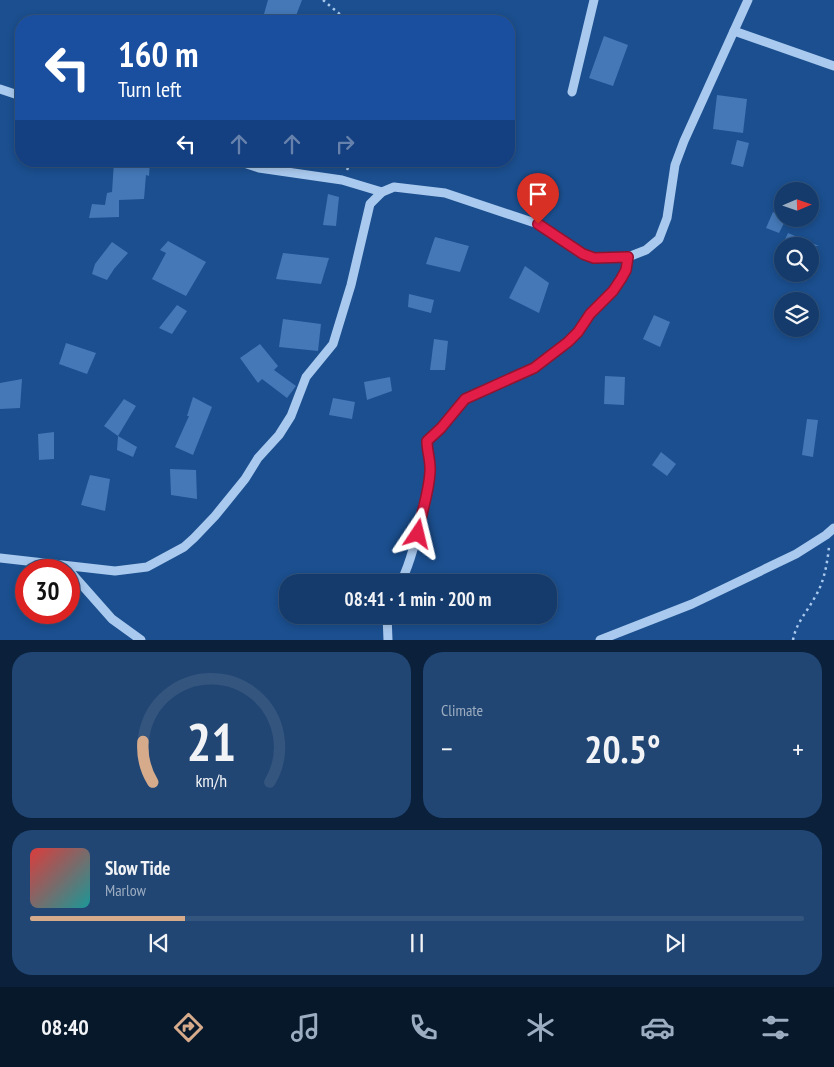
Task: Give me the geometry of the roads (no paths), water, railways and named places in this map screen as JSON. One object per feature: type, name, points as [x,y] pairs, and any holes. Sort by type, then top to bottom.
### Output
[{"type":"street","points":[[572,92],[594,0]]},
{"type":"street","points":[[80,568],[115,571],[147,567],[184,547],[215,516],[245,479],[258,458],[279,435],[291,416],[306,378],[333,344],[351,285],[370,204],[382,192],[394,187],[445,193],[538,224],[583,254],[594,258],[628,257],[646,250],[659,239],[667,218],[675,165],[696,112],[748,0]]},
{"type":"street","points":[[734,31],[834,66]]},
{"type":"street","points":[[0,89],[15,94]]},
{"type":"street","points":[[256,167],[342,180],[382,192]]},
{"type":"street","points":[[404,574],[418,534],[427,495],[430,462],[427,441],[441,428],[465,399],[534,368],[568,342],[578,332],[590,314],[613,291],[626,270],[628,257]]},
{"type":"street","points":[[600,640],[692,604],[796,554],[832,530]]},
{"type":"street","points":[[0,558],[15,559]]},
{"type":"street","points":[[80,583],[112,620],[141,640]]},
{"type":"street","points":[[387,624],[388,640]]}]
